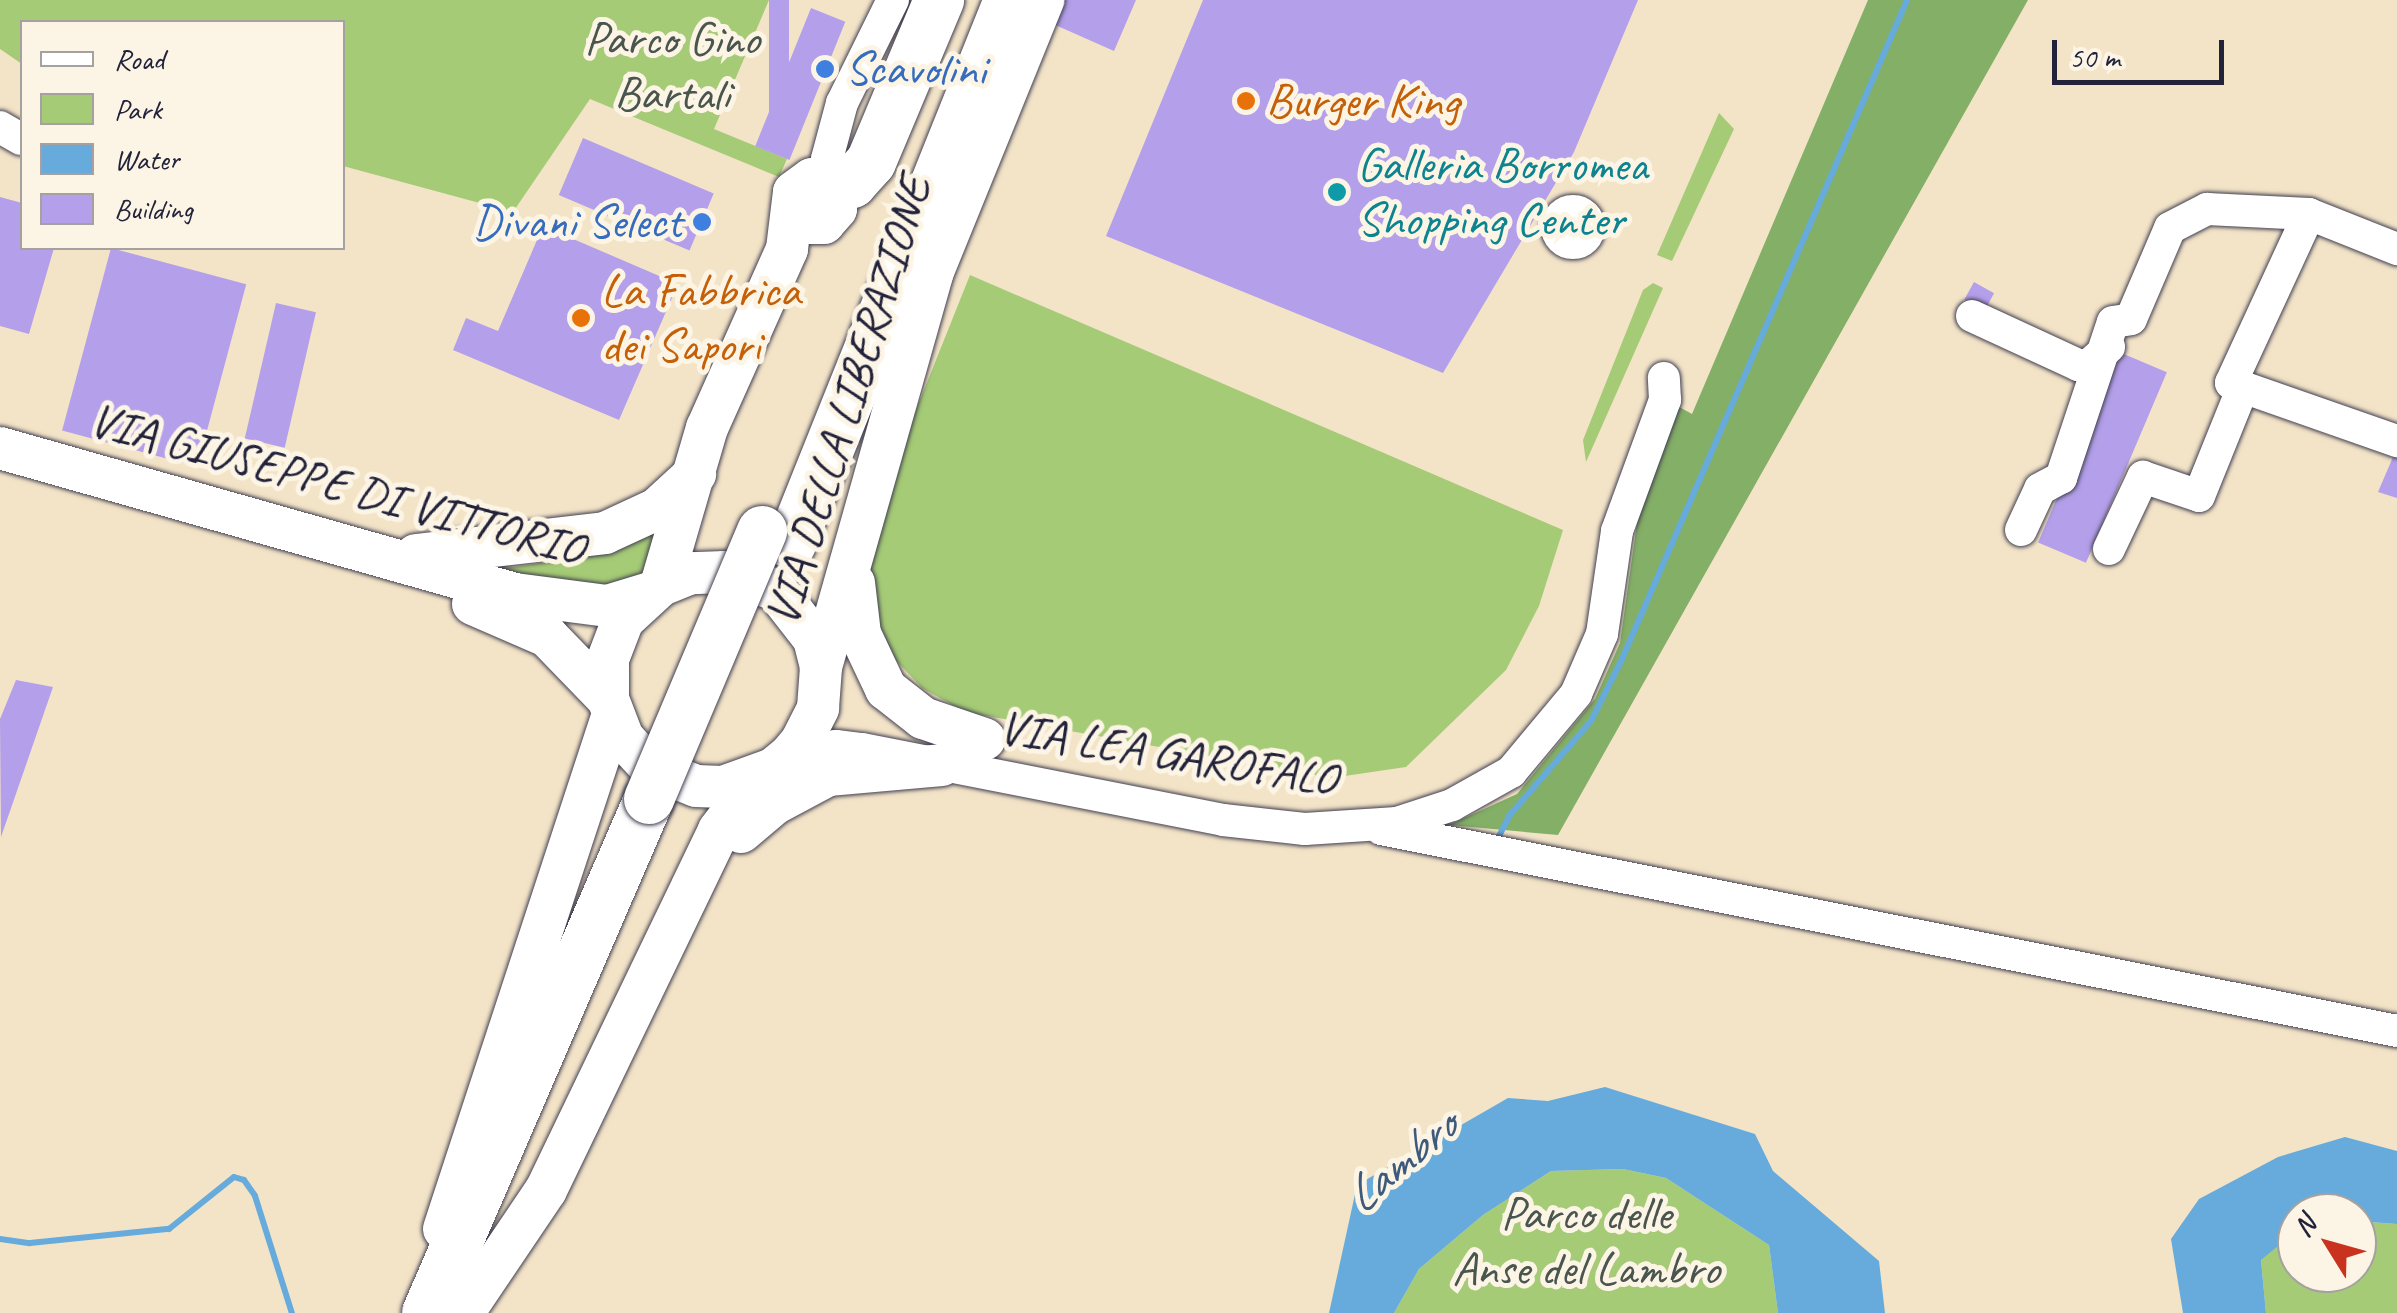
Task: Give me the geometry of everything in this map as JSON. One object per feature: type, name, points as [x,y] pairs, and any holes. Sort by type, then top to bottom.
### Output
[{"type":"highway","points":[[816,198],[852,183],[871,162],[939,0]]},
{"type":"highway","points":[[463,1313],[764,550],[974,0]]},
{"type":"highway","points":[[764,550],[1009,0]]},
{"type":"highway","points":[[423,1313],[661,804]]},
{"type":"main road","name":"VIA DELLA LIBERAZIONE","points":[[644,984],[720,830],[782,762],[818,708],[821,667],[932,274],[1043,0]]},
{"type":"main road","name":"VIA DELLA LIBERAZIONE","points":[[423,1313],[474,1123],[610,708],[614,639],[654,590],[699,459],[773,284],[816,198]]},
{"type":"main road","name":"VIA GIUSEPPE DI VITTORIO","points":[[0,448],[384,556],[573,604],[607,606],[764,550]]},
{"type":"main road","name":"VIA DELLA LIBERAZIONE","points":[[699,459],[713,539],[764,550]]},
{"type":"main road","points":[[384,556],[604,533],[657,509],[699,459]]},
{"type":"main road","name":"VIA GIUSEPPE DI VITTORIO","points":[[0,475],[477,605],[568,650],[610,708],[636,754],[670,778],[723,787],[782,762]]},
{"type":"main road","points":[[764,550],[821,667]]},
{"type":"main road","points":[[851,554],[860,634],[886,688],[922,718],[984,739]]},
{"type":"main road","points":[[463,1313],[546,1190],[644,984],[708,872],[774,804],[859,768],[942,765]]},
{"type":"street","name":"VIA DELLA LIBERAZIONE","points":[[816,198],[842,103],[893,0]]},
{"type":"street","points":[[2020,530],[2040,489],[2061,478],[2114,322],[2131,319],[2170,228],[2207,208],[2309,214],[2397,249]]},
{"type":"street","points":[[2309,214],[2231,383],[2397,440]]},
{"type":"street","points":[[1972,316],[2078,365],[2089,365],[2108,347]]},
{"type":"street","name":"VIA LEA GAROFALO","points":[[782,762],[836,746],[1223,820],[1304,830],[1372,827],[1431,812],[1510,772],[1576,694],[1602,634],[1617,531],[1665,400],[1664,378]]},
{"type":"street","points":[[2109,549],[2143,478],[2199,496],[2243,387]]},
{"type":"street","points":[[1431,812],[1464,847]]},
{"type":"street","points":[[1372,827],[2397,1031]]},
{"type":"green space","name":"Parco Gino Bartali","points":[[0,0],[769,0],[714,129],[787,159],[779,177],[590,99],[513,212],[345,167],[345,20],[20,20],[20,63],[0,49]]},
{"type":"green space","points":[[1868,0],[2028,0],[1558,835],[1449,825],[1517,794],[1595,699],[1620,643],[1638,516],[1674,404],[1692,414]]},
{"type":"green space","points":[[1719,113],[1734,129],[1672,261],[1657,255]]},
{"type":"green space","points":[[970,275],[1563,530],[1539,606],[1506,670],[1406,767],[1331,778],[965,712],[922,688],[888,652],[865,592],[864,540]]},
{"type":"green space","points":[[1653,283],[1663,288],[1586,462],[1583,440],[1643,290]]},
{"type":"green space","points":[[671,525],[657,564],[620,588],[492,570],[613,553]]},
{"type":"green space","name":"Parco delle Anse del Lambro","points":[[1623,1169],[1666,1178],[1769,1245],[1778,1313],[1394,1313],[1419,1269],[1483,1215],[1551,1171]]},
{"type":"green space","points":[[2377,1222],[2397,1224],[2397,1313],[2266,1313],[2261,1260],[2277,1243],[2277,1293],[2377,1293]]},
{"type":"water","name":"Lambro","points":[[1605,1087],[1755,1134],[1773,1171],[1879,1261],[1885,1313],[1778,1313],[1769,1245],[1666,1178],[1623,1169],[1551,1171],[1483,1215],[1419,1269],[1394,1313],[1329,1313],[1357,1185],[1508,1098],[1548,1101]]},
{"type":"water","points":[[2345,1137],[2397,1151],[2397,1224],[2377,1222],[2377,1193],[2277,1193],[2277,1247],[2261,1260],[2266,1313],[2183,1313],[2171,1239],[2199,1199],[2278,1157]]},
{"type":"building","points":[[769,0],[789,0],[789,140],[769,140]]},
{"type":"building","points":[[1054,0],[1136,0],[1114,51],[1044,20]]},
{"type":"building","name":"Galleria Borromea Shopping Center","points":[[1203,0],[1638,0],[1574,152],[1443,373],[1106,236]]},
{"type":"building","points":[[811,8],[845,22],[789,160],[755,146]]},
{"type":"building","points":[[583,138],[714,193],[689,251],[559,195]]},
{"type":"building","points":[[0,197],[20,202],[20,250],[53,250],[29,334],[0,326]]},
{"type":"building","points":[[543,226],[678,284],[619,420],[453,350],[466,318],[498,331]]},
{"type":"building","points":[[110,250],[246,284],[197,467],[62,431]]},
{"type":"building","points":[[1974,282],[1994,293],[1984,311],[1964,299]]},
{"type":"building","points":[[276,303],[316,312],[285,448],[245,438]]},
{"type":"building","points":[[2119,352],[2167,372],[2086,563],[2038,543]]},
{"type":"building","points":[[2393,457],[2397,458],[2397,498],[2378,492]]},
{"type":"building","points":[[16,680],[53,687],[1,837],[0,719]]},
{"type":"waterway","points":[[1496,842],[1509,816],[1591,721],[1622,659],[1907,0]]},
{"type":"waterway","points":[[0,1239],[30,1243],[169,1229],[234,1177],[244,1180],[255,1196],[292,1313]]},
{"type":"place","name":"Scavolini","points":[[825,69]]},
{"type":"place","name":"Burger King","points":[[1246,101]]},
{"type":"place","name":"Galleria Borromea Shopping Center","points":[[1337,192]]},
{"type":"place","name":"Divani Select","points":[[702,222]]},
{"type":"place","name":"La Fabbrica dei Sapori","points":[[581,318]]}]
